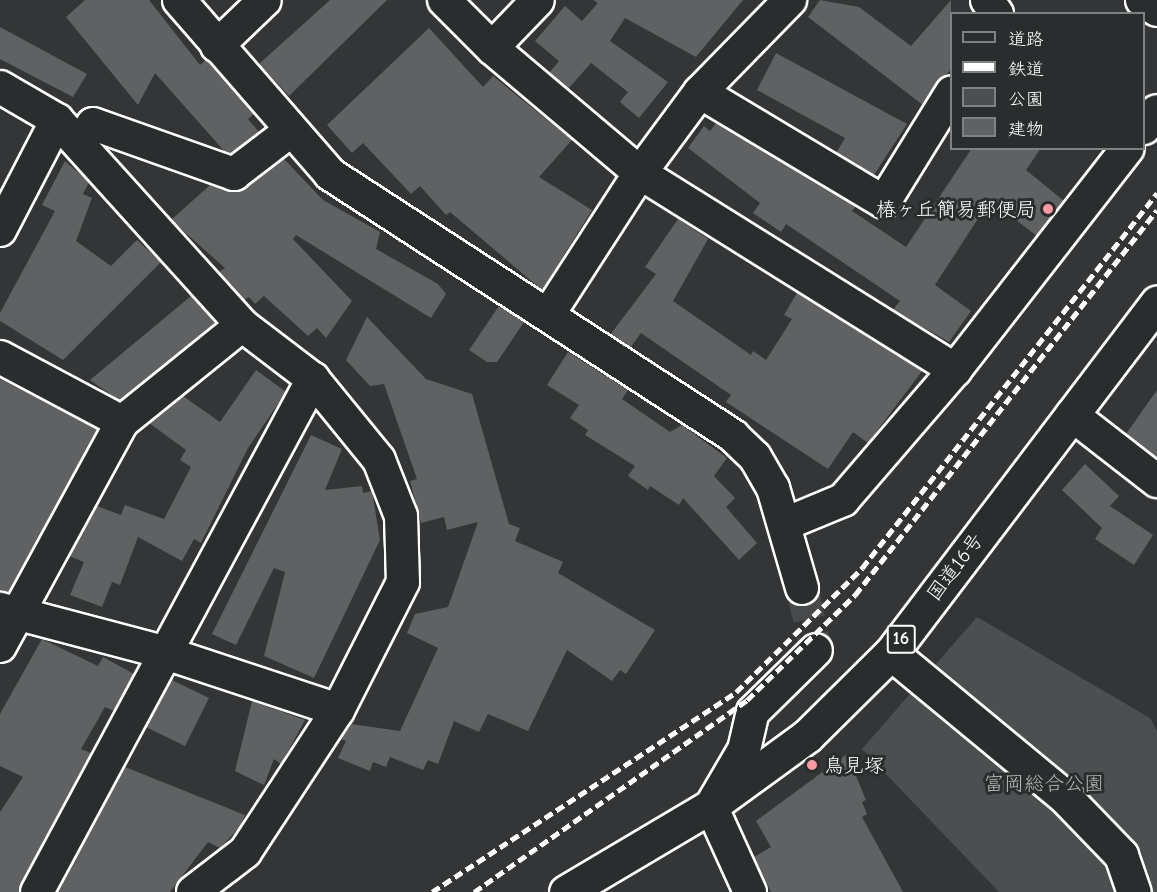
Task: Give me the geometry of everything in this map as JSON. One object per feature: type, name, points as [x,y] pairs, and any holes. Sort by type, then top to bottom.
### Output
[{"type":"main road","name":"国道16号","points":[[566,892],[711,806],[807,736],[891,653],[1157,303]]},
{"type":"main road","points":[[891,653],[1065,797],[1121,855],[1134,892]]},
{"type":"street","points":[[179,0],[289,132],[330,174],[733,436],[755,457],[785,524],[802,588]]},
{"type":"street","points":[[217,46],[265,0]]},
{"type":"street","points":[[444,0],[492,48],[640,173],[956,370]]},
{"type":"street","points":[[492,48],[538,0]]},
{"type":"street","points":[[548,315],[640,173],[700,92],[790,0]]},
{"type":"street","points":[[1142,0],[1157,10]]},
{"type":"street","points":[[0,87],[57,120],[80,142],[242,325],[313,379],[379,460],[401,516],[403,582],[338,710],[245,852],[193,892]]},
{"type":"street","points":[[700,92],[884,202],[950,94]]},
{"type":"street","points":[[1145,126],[1157,111]]},
{"type":"street","points":[[0,230],[57,120]]},
{"type":"street","points":[[80,142],[93,124],[234,174],[289,132]]},
{"type":"street","points":[[785,524],[843,500],[956,370],[1126,150]]},
{"type":"street","points":[[0,646],[10,610],[122,422],[242,325]]},
{"type":"street","points":[[0,357],[122,422]]},
{"type":"street","points":[[37,892],[163,652],[313,379]]},
{"type":"street","points":[[1072,415],[1157,481]]},
{"type":"street","points":[[10,610],[163,652],[338,710]]},
{"type":"street","points":[[750,892],[711,806],[744,750],[753,712],[816,650]]},
{"type":"green space","name":"富岡総合公園","points":[[977,617],[1150,718],[1157,731],[1157,892],[999,892],[862,749]]},
{"type":"building","points":[[85,0],[149,0],[200,65],[206,60],[254,114],[248,119],[259,132],[231,154],[225,152],[155,73],[138,105],[66,17]]},
{"type":"building","points":[[330,0],[387,0],[289,96],[259,64]]},
{"type":"building","points":[[593,0],[743,0],[696,57],[625,18],[610,41],[668,82],[639,118],[620,102],[628,92],[591,63],[568,89],[549,73],[559,61],[535,41],[565,6],[582,21],[598,3]]},
{"type":"building","points":[[820,0],[859,7],[911,46],[951,0],[950,70],[923,105],[808,17]]},
{"type":"building","points":[[0,27],[87,74],[73,97],[0,59]]},
{"type":"building","points":[[429,28],[483,87],[493,76],[572,140],[539,177],[592,210],[542,290],[450,212],[446,215],[420,186],[411,194],[363,143],[352,153],[327,125]]},
{"type":"building","points":[[776,53],[907,124],[874,175],[836,153],[845,138],[757,90]]},
{"type":"building","points":[[716,123],[856,206],[852,211],[906,247],[971,150],[1040,150],[1026,170],[1064,201],[1037,236],[990,200],[935,285],[971,311],[949,342],[893,310],[900,301],[786,224],[781,232],[753,213],[760,203],[688,148],[704,126],[710,131]]},
{"type":"building","points":[[284,159],[323,200],[380,232],[376,249],[438,284],[446,294],[431,318],[296,235],[293,239],[352,301],[326,338],[317,328],[308,336],[264,296],[255,304],[249,297],[244,300],[219,272],[225,268],[171,220],[210,185],[237,192]]},
{"type":"building","points":[[65,161],[89,182],[83,194],[92,198],[76,241],[111,266],[137,240],[161,262],[63,360],[0,321],[0,313],[55,211],[42,205]]},
{"type":"building","points":[[678,219],[708,239],[673,301],[751,355],[753,351],[766,360],[792,319],[784,315],[797,293],[922,371],[868,443],[853,432],[828,469],[726,402],[731,395],[641,333],[630,348],[610,335],[656,274],[645,267]]},
{"type":"building","points":[[191,296],[216,323],[120,401],[90,380]]},
{"type":"building","points":[[499,306],[524,322],[497,362],[487,362],[469,350]]},
{"type":"building","points":[[367,317],[426,379],[472,394],[509,524],[520,528],[515,541],[563,562],[558,573],[655,630],[626,674],[620,670],[612,681],[567,650],[528,731],[488,714],[479,732],[454,721],[438,764],[428,760],[423,770],[390,757],[386,767],[373,762],[370,771],[338,758],[346,741],[341,739],[351,724],[400,731],[438,648],[407,633],[415,614],[448,607],[478,522],[447,530],[444,517],[421,523],[410,481],[417,479],[384,384],[370,386],[346,360]]},
{"type":"building","points":[[568,352],[628,390],[622,399],[670,432],[682,425],[727,458],[714,476],[735,498],[726,507],[757,543],[739,560],[683,498],[679,505],[650,486],[648,490],[628,476],[635,466],[585,435],[588,430],[570,418],[579,405],[547,385]]},
{"type":"building","points":[[256,370],[286,392],[248,448],[201,543],[194,539],[182,561],[138,537],[120,585],[112,582],[102,607],[70,595],[84,562],[69,556],[97,506],[121,515],[125,505],[164,519],[191,467],[180,460],[186,450],[149,423],[183,396],[220,422]]},
{"type":"building","points":[[0,379],[98,429],[9,593],[0,592]]},
{"type":"building","points":[[1157,390],[1157,458],[1126,434]]},
{"type":"building","points":[[311,435],[342,449],[325,490],[362,486],[363,493],[372,491],[380,540],[314,678],[264,656],[285,572],[274,568],[236,645],[212,634]]},
{"type":"building","points":[[1085,464],[1119,496],[1110,506],[1153,535],[1134,565],[1095,539],[1102,528],[1062,490]]},
{"type":"building","points":[[42,639],[98,666],[103,657],[134,674],[114,711],[105,707],[81,749],[91,753],[19,892],[0,892],[0,812],[23,777],[0,766],[0,714]]},
{"type":"building","points":[[172,680],[209,698],[185,746],[146,727]]},
{"type":"building","points":[[252,701],[305,720],[281,764],[274,759],[264,785],[235,771]]},
{"type":"building","points":[[847,754],[866,800],[862,802],[867,814],[862,817],[903,892],[771,892],[754,857],[771,847],[756,821]]},
{"type":"building","points":[[125,767],[245,815],[240,827],[220,848],[208,842],[170,892],[57,892]]},
{"type":"tunnel","points":[[802,588],[816,650]]},
{"type":"railway","points":[[432,892],[736,692],[862,568],[1157,193]]},
{"type":"railway","points":[[474,892],[747,700],[855,595],[1157,210]]},
{"type":"place","name":"椿ヶ丘簡易郵便局","points":[[1048,209]]},
{"type":"place","name":"鳥見塚","points":[[812,765]]}]
